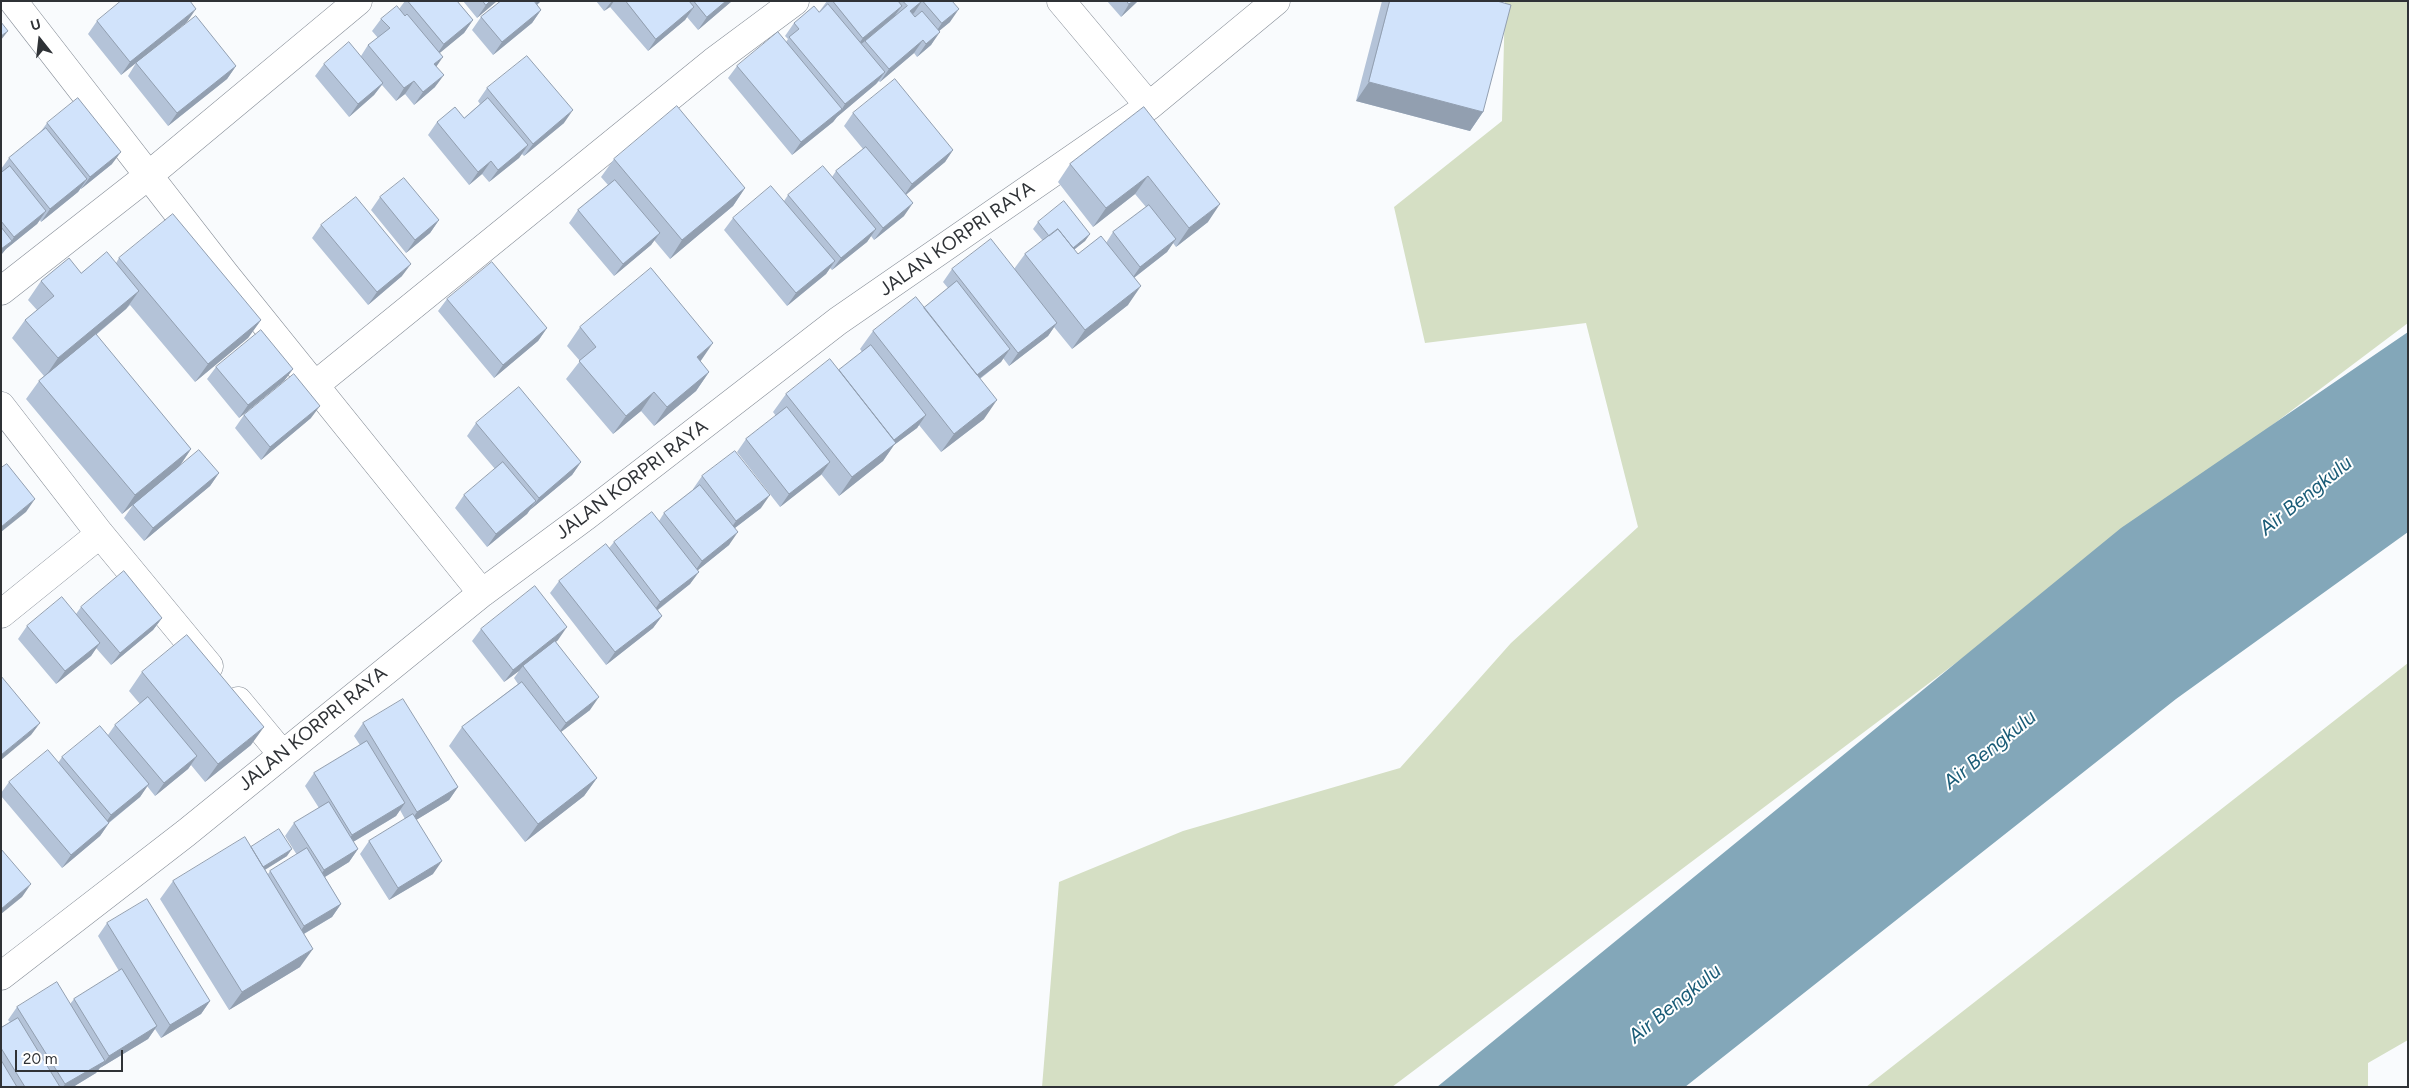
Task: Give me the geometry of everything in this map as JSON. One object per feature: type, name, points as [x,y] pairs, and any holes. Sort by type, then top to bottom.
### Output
[{"type":"street","points":[[13,1],[314,386],[482,593]]},
{"type":"street","points":[[1,291],[149,175],[358,1]]},
{"type":"street","points":[[314,386],[712,62],[795,1]]},
{"type":"street","points":[[1061,1],[1149,106]]},
{"type":"street","name":"JALAN KORPRI RAYA","points":[[1,976],[186,833],[482,593],[586,516],[838,321],[1149,106],[1276,1]]},
{"type":"street","points":[[1,406],[100,534],[282,754]]},
{"type":"street","points":[[1,614],[100,534]]},
{"type":"green space","points":[[1505,1],[2408,1],[2408,323],[1392,1087],[1042,1087],[1059,882],[1183,831],[1400,768],[1511,643],[1638,527],[1586,323],[1425,343],[1394,207],[1502,121]]},
{"type":"green space","points":[[2408,663],[2408,1040],[2368,1063],[2368,1087],[1866,1087]]},
{"type":"water","name":"Air Bengkulu","points":[[2408,332],[2408,532],[2176,699],[1685,1087],[1437,1087],[2121,528]]},
{"type":"building","points":[[121,1],[190,1],[196,9],[130,62],[97,21]]},
{"type":"building","points":[[408,1],[457,1],[473,20],[444,44]]},
{"type":"building","points":[[501,1],[534,1],[541,10],[502,42],[481,17]]},
{"type":"building","points":[[626,1],[689,1],[694,7],[656,39]]},
{"type":"building","points":[[694,1],[726,1],[707,17]]},
{"type":"building","points":[[833,1],[898,1],[902,6],[863,38]]},
{"type":"building","points":[[903,1],[922,1],[910,11],[915,17],[922,11],[940,32],[926,44],[923,40],[889,69],[865,41],[907,6]]},
{"type":"building","points":[[923,1],[952,1],[959,9],[942,23]]},
{"type":"building","points":[[1390,1],[1497,1],[1511,5],[1483,112],[1369,82]]},
{"type":"building","points":[[828,4],[885,72],[845,104],[789,37],[799,29],[794,23],[814,6],[819,12]]},
{"type":"building","points":[[397,6],[405,16],[407,14],[443,57],[434,64],[444,75],[423,92],[414,81],[404,88],[368,45],[390,28],[381,19]]},
{"type":"building","points":[[196,16],[236,66],[177,113],[136,63]]},
{"type":"building","points":[[1,22],[8,31],[1,36]]},
{"type":"building","points":[[778,32],[842,109],[801,142],[737,66]]},
{"type":"building","points":[[349,42],[383,83],[358,104],[324,64]]},
{"type":"building","points":[[527,56],[573,110],[533,144],[487,88]]},
{"type":"building","points":[[895,79],[953,150],[912,184],[853,113]]},
{"type":"building","points":[[78,98],[121,152],[90,177],[47,123]]},
{"type":"building","points":[[488,98],[528,145],[498,170],[491,161],[478,172],[437,122],[455,107],[464,118]]},
{"type":"building","points":[[677,106],[745,188],[682,240],[614,159]]},
{"type":"building","points":[[1144,107],[1220,204],[1189,228],[1148,176],[1106,208],[1070,164]]},
{"type":"building","points":[[46,128],[87,179],[50,209],[9,158]]},
{"type":"building","points":[[866,147],[913,203],[883,228],[836,171]]},
{"type":"building","points":[[10,166],[46,211],[14,237],[1,221],[1,173]]},
{"type":"building","points":[[823,166],[876,229],[841,258],[788,195]]},
{"type":"building","points":[[404,178],[439,220],[415,240],[380,197]]},
{"type":"building","points":[[615,180],[660,233],[623,264],[578,210]]},
{"type":"building","points":[[771,186],[835,261],[796,293],[733,218]]},
{"type":"building","points":[[356,197],[411,264],[377,292],[321,225]]},
{"type":"building","points":[[1064,201],[1090,234],[1073,248],[1058,229],[1049,236],[1038,222]]},
{"type":"building","points":[[1149,205],[1176,239],[1140,267],[1113,232]]},
{"type":"building","points":[[173,214],[261,320],[208,364],[119,258]]},
{"type":"building","points":[[1,227],[12,241],[1,249]]},
{"type":"building","points":[[1058,229],[1078,254],[1101,236],[1141,286],[1085,330],[1025,254]]},
{"type":"building","points":[[991,239],[1057,323],[1018,353],[952,269]]},
{"type":"building","points":[[107,252],[139,291],[58,358],[25,320],[54,296],[41,281],[69,258],[81,273]]},
{"type":"building","points":[[492,262],[547,328],[503,365],[447,299]]},
{"type":"building","points":[[651,268],[713,343],[697,357],[709,372],[667,407],[654,392],[626,416],[579,361],[596,347],[580,327]]},
{"type":"building","points":[[957,281],[1010,349],[977,375],[924,308]]},
{"type":"building","points":[[916,297],[997,400],[954,434],[873,331]]},
{"type":"building","points":[[261,330],[293,369],[248,405],[216,367]]},
{"type":"building","points":[[96,334],[191,449],[135,495],[39,381]]},
{"type":"building","points":[[871,345],[926,415],[894,440],[839,370]]},
{"type":"building","points":[[830,359],[896,443],[852,477],[786,394]]},
{"type":"building","points":[[294,374],[320,406],[270,447],[244,415]]},
{"type":"building","points":[[519,387],[581,462],[539,498],[476,423]]},
{"type":"building","points":[[787,407],[830,462],[789,494],[746,439]]},
{"type":"building","points":[[199,450],[219,473],[153,528],[133,505]]},
{"type":"building","points":[[735,451],[770,495],[736,521],[702,476]]},
{"type":"building","points":[[503,462],[536,501],[496,534],[464,495]]},
{"type":"building","points":[[7,464],[35,499],[1,527],[1,468]]},
{"type":"building","points":[[700,485],[738,532],[702,561],[664,513]]},
{"type":"building","points":[[652,512],[699,572],[660,602],[614,542]]},
{"type":"building","points":[[606,544],[662,616],[615,652],[559,581]]},
{"type":"building","points":[[124,571],[162,618],[120,653],[81,607]]},
{"type":"building","points":[[535,586],[567,627],[513,670],[481,629]]},
{"type":"building","points":[[62,597],[100,643],[65,671],[27,626]]},
{"type":"building","points":[[187,635],[264,727],[218,764],[142,672]]},
{"type":"building","points":[[555,641],[599,697],[566,723],[523,666]]},
{"type":"building","points":[[1,676],[40,723],[1,755]]},
{"type":"building","points":[[522,682],[597,778],[538,824],[462,727]]},
{"type":"building","points":[[148,697],[197,756],[164,783],[115,725]]},
{"type":"building","points":[[403,699],[458,787],[417,812],[363,723]]},
{"type":"building","points":[[100,726],[149,784],[111,815],[62,757]]},
{"type":"building","points":[[367,741],[405,803],[352,835],[314,773]]},
{"type":"building","points":[[48,750],[109,823],[71,855],[9,782]]},
{"type":"building","points":[[329,802],[358,849],[324,870],[294,823]]},
{"type":"building","points":[[413,814],[442,861],[398,888],[369,841]]},
{"type":"building","points":[[279,829],[292,849],[263,867],[251,847]]},
{"type":"building","points":[[245,837],[313,949],[242,992],[173,881]]},
{"type":"building","points":[[307,848],[341,904],[304,926],[270,871]]},
{"type":"building","points":[[1,849],[31,884],[1,909]]},
{"type":"building","points":[[147,899],[210,1001],[170,1025],[107,923]]},
{"type":"building","points":[[122,969],[157,1026],[109,1056],[74,999]]},
{"type":"building","points":[[57,982],[105,1061],[65,1084],[17,1007]]},
{"type":"building","points":[[18,1018],[60,1087],[25,1087],[1,1048],[1,1028]]},
{"type":"building","points":[[1,1060],[17,1087],[1,1087]]}]
